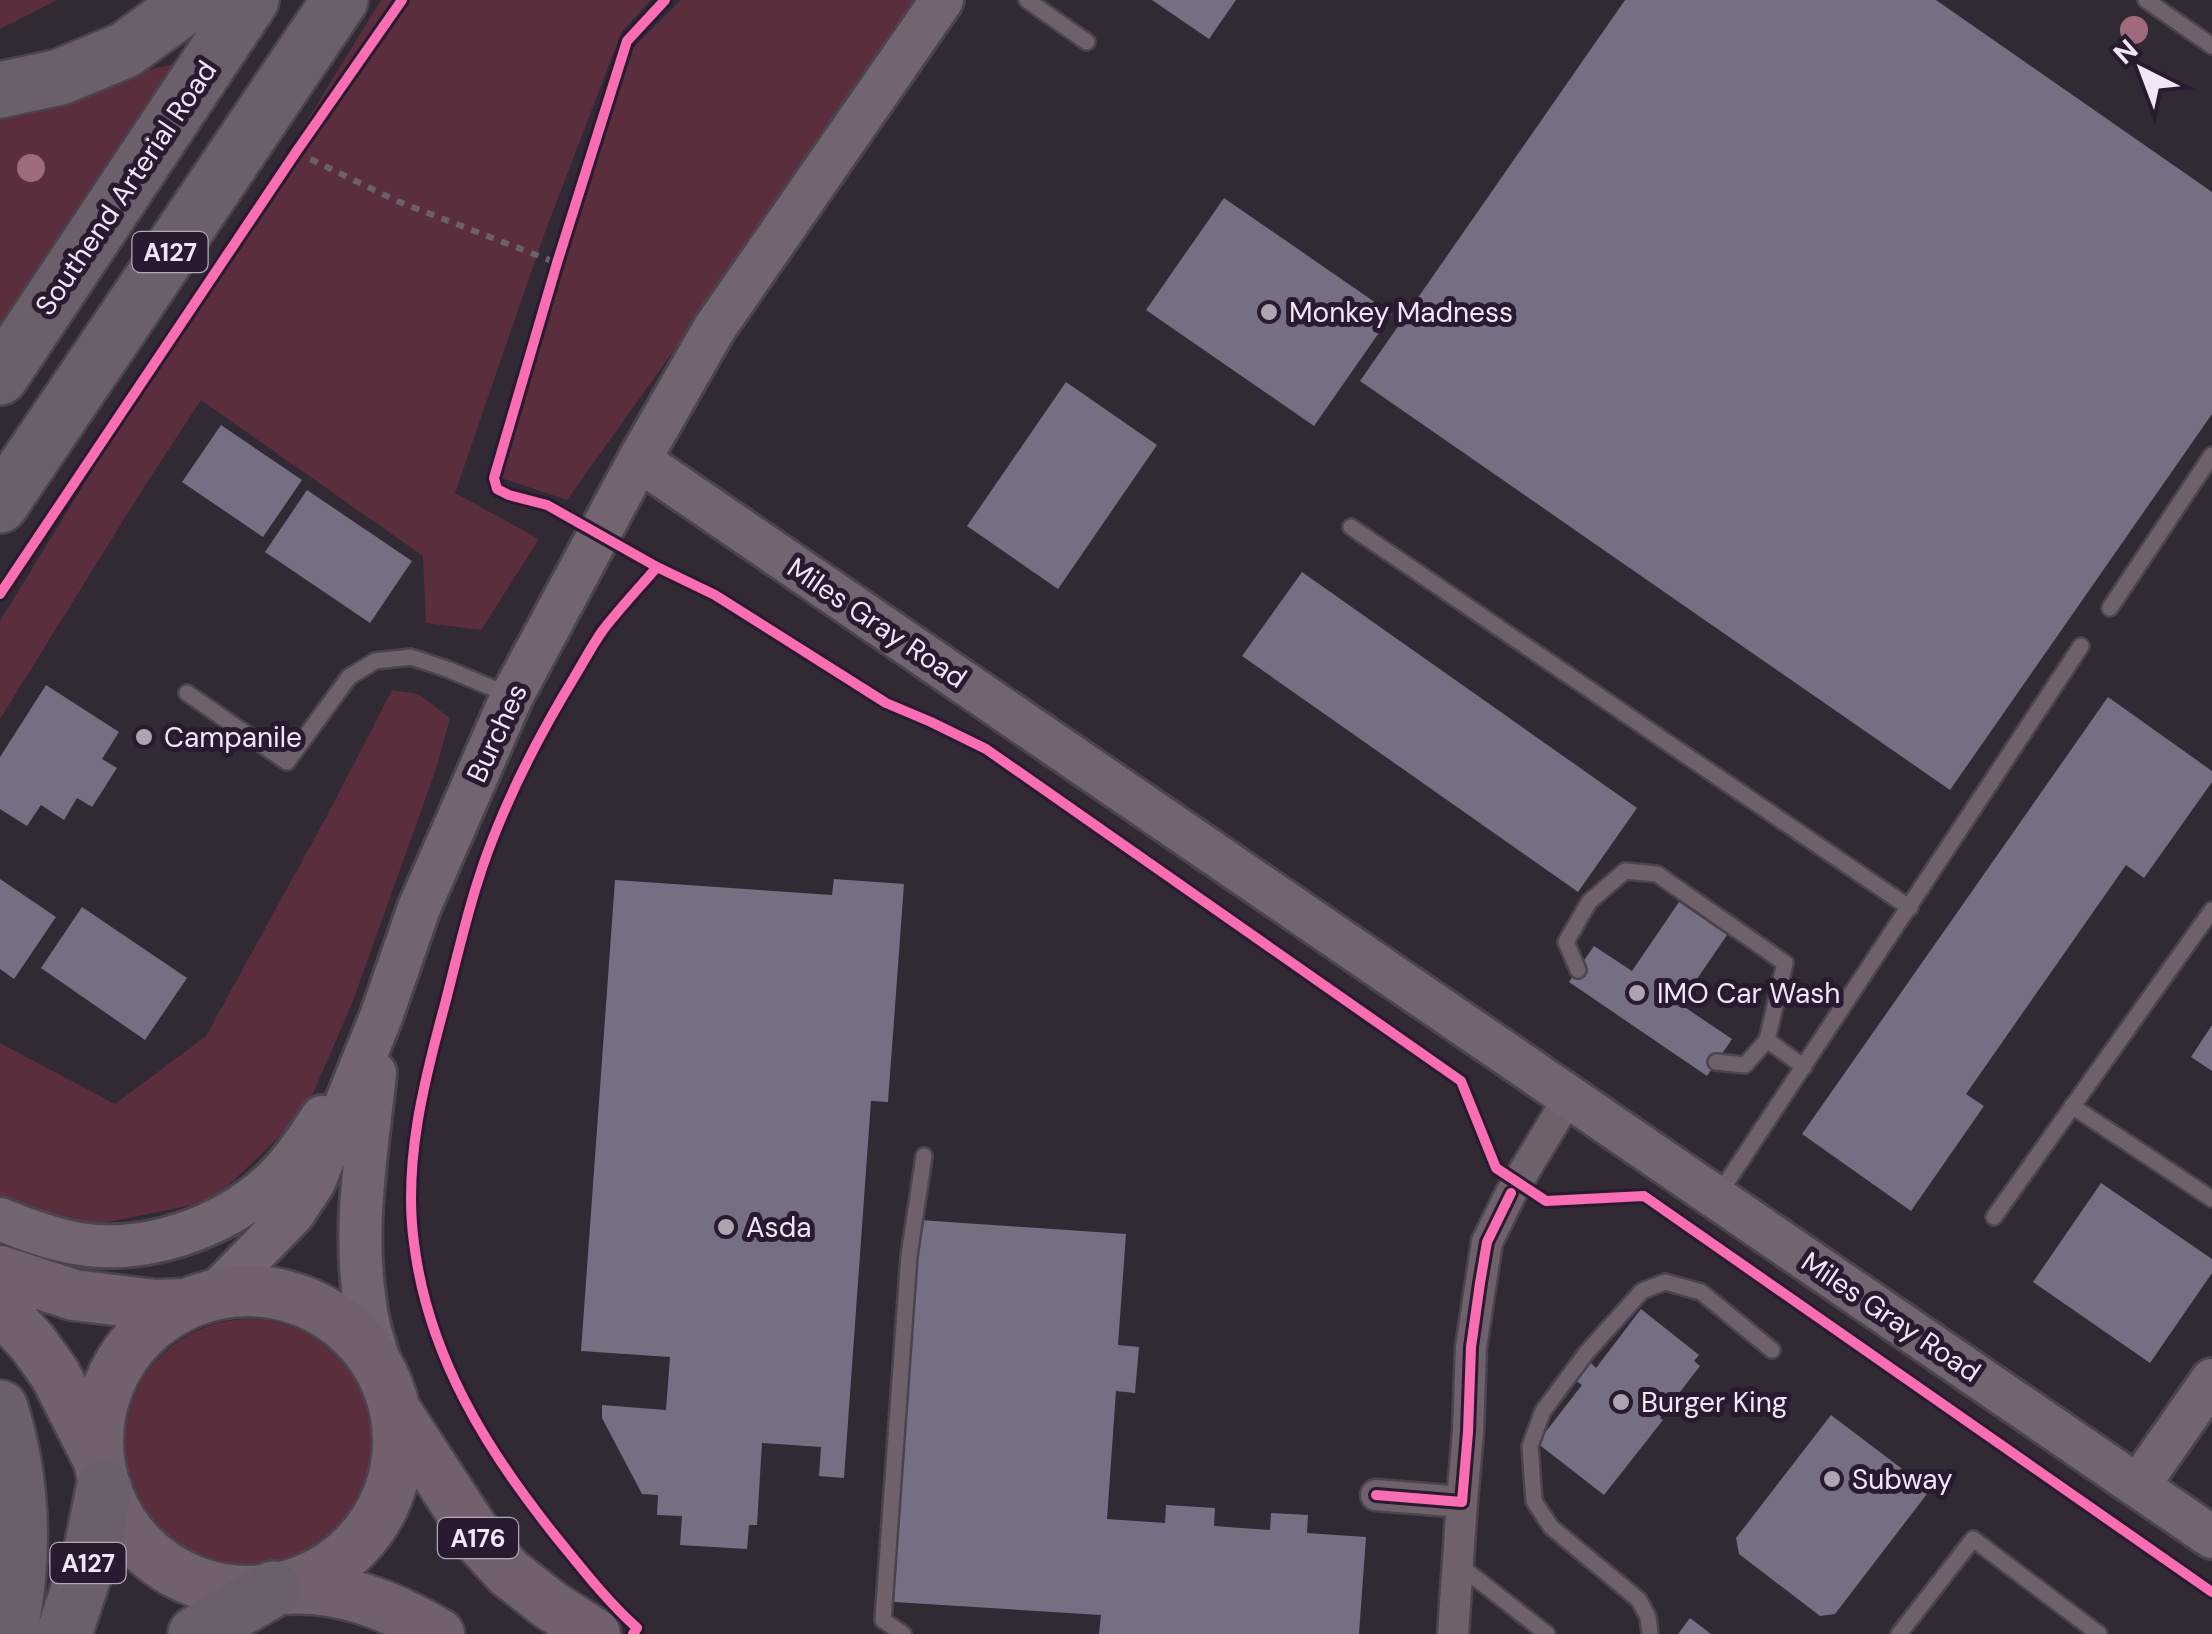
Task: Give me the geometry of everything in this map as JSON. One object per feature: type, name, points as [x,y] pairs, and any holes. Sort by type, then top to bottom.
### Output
[{"type":"highway","points":[[0,90],[60,77],[125,50],[194,0]]},
{"type":"highway","name":"Southend Arterial Road","points":[[0,377],[251,0]]},
{"type":"highway","name":"A127","points":[[0,505],[340,0]]},
{"type":"highway","name":"A127","points":[[0,1408],[17,1480],[21,1525],[18,1583],[9,1634]]},
{"type":"highway","name":"A127","points":[[64,1634],[92,1548],[101,1474]]},
{"type":"highway","points":[[196,1634],[278,1589]]},
{"type":"main road","points":[[0,1271],[74,1296],[155,1305],[244,1290],[272,1292],[326,1312],[367,1348],[390,1394],[399,1442],[393,1483],[376,1523],[346,1556],[312,1578],[278,1589]]},
{"type":"main road","points":[[101,1474],[98,1421],[108,1384],[127,1351],[153,1324],[201,1299]]},
{"type":"main road","points":[[0,1308],[55,1374],[114,1511],[135,1543],[166,1569],[202,1586],[242,1593],[306,1587],[351,1594],[439,1634]]},
{"type":"main road","name":"A176","points":[[390,1394],[483,1545],[509,1573],[595,1634]]},
{"type":"street","points":[[639,460],[714,329],[942,0]]},
{"type":"street","name":"Burches","points":[[201,1299],[293,1214],[314,1182],[381,1017],[419,908],[512,696],[639,460]]},
{"type":"street","name":"Miles Gray Road","points":[[639,460],[2212,1537]]},
{"type":"street","points":[[0,1219],[78,1244],[124,1246],[171,1237],[212,1223],[274,1180],[300,1150],[381,1017]]},
{"type":"street","name":"Burches","points":[[381,1017],[360,1221],[360,1262],[365,1306],[390,1394]]},
{"type":"street","points":[[1453,1634],[1471,1347],[1487,1242],[1570,1097]]},
{"type":"street","points":[[2138,1486],[2212,1380]]},
{"type":"street","points":[[1376,1495],[1462,1502]]},
{"type":"lane","points":[[1027,0],[1087,42]]},
{"type":"lane","points":[[2146,0],[2212,46]]},
{"type":"lane","points":[[2110,608],[2212,455]]},
{"type":"lane","points":[[1351,527],[1910,908]]},
{"type":"lane","points":[[1717,1198],[2081,646]]},
{"type":"lane","points":[[187,694],[286,762],[349,676],[375,661],[412,657],[512,696]]},
{"type":"lane","points":[[1578,970],[1566,942],[1589,902],[1624,871],[1657,874],[1785,963],[1767,1040],[1745,1065],[1716,1062]]},
{"type":"lane","points":[[1994,1217],[2212,910]]},
{"type":"lane","points":[[1767,1040],[1804,1066]]},
{"type":"lane","points":[[2072,1106],[2212,1199]]},
{"type":"lane","points":[[903,1634],[883,1620],[908,1256],[924,1156]]},
{"type":"lane","points":[[1650,1634],[1648,1617],[1639,1600],[1551,1527],[1534,1501],[1530,1446],[1544,1411],[1587,1352],[1642,1291],[1665,1282],[1701,1292],[1772,1350]]},
{"type":"lane","points":[[1900,1634],[1973,1539],[2099,1634]]},
{"type":"lane","points":[[1460,1564],[1547,1634]]},
{"type":"path","points":[[598,534],[548,505],[509,496],[497,488],[494,478],[627,41],[665,0]]},
{"type":"path","points":[[285,168],[306,137]]},
{"type":"path","points":[[296,152],[397,201],[557,263]]},
{"type":"shaded area","points":[[0,0],[57,0],[0,29]]},
{"type":"shaded area","points":[[381,0],[651,0],[622,31],[545,232],[455,493],[539,539],[481,630],[426,623],[423,556],[201,400],[0,719],[0,621]]},
{"type":"shaded area","points":[[681,0],[924,0],[567,500],[501,478],[489,467],[634,47]]},
{"type":"shaded area","points":[[215,55],[0,339],[0,103]]},
{"type":"shaded area","points":[[392,690],[418,694],[450,718],[436,769],[353,1001],[305,1112],[212,1201],[84,1227],[0,1199],[0,1043],[115,1104],[206,1036]]},
{"type":"shaded area","points":[[249,1319],[296,1328],[337,1355],[364,1396],[373,1443],[364,1490],[337,1531],[296,1558],[249,1567],[202,1558],[161,1531],[134,1490],[125,1443],[134,1396],[161,1355],[202,1328]]},
{"type":"building","points":[[1152,0],[1236,0],[1209,39]]},
{"type":"building","points":[[1625,0],[1936,0],[2212,192],[2212,414],[1950,790],[1360,381]]},
{"type":"building","name":"Monkey Madness","points":[[1224,198],[1392,314],[1314,426],[1146,310]]},
{"type":"building","points":[[1066,382],[1157,445],[1058,589],[967,526]]},
{"type":"building","points":[[221,425],[302,480],[263,537],[182,482]]},
{"type":"building","points":[[307,490],[412,561],[370,623],[265,552]]},
{"type":"building","points":[[1302,572],[1637,808],[1578,892],[1242,656]]},
{"type":"building","points":[[46,685],[119,732],[102,759],[117,768],[92,807],[77,798],[64,820],[41,805],[27,826],[0,809],[0,757]]},
{"type":"building","points":[[2108,697],[2212,771],[2212,782],[2144,878],[2126,865],[1966,1094],[1984,1106],[1911,1211],[1802,1134]]},
{"type":"building","points":[[0,879],[56,917],[14,979],[0,969]]},
{"type":"building","name":"Asda","points":[[834,879],[904,884],[888,1102],[871,1101],[844,1478],[819,1476],[821,1447],[762,1443],[757,1525],[749,1525],[747,1549],[680,1545],[682,1516],[657,1515],[658,1495],[642,1494],[602,1418],[602,1405],[666,1410],[670,1357],[581,1351],[615,880],[832,895]]},
{"type":"building","name":"IMO Car Wash","points":[[1679,902],[1727,935],[1680,1004],[1732,1039],[1707,1076],[1569,982],[1594,946],[1632,971]]},
{"type":"building","points":[[82,907],[187,978],[145,1040],[41,968]]},
{"type":"building","points":[[2212,1025],[2212,1071],[2191,1057]]},
{"type":"building","points":[[2101,1183],[2212,1259],[2212,1273],[2150,1363],[2033,1282]]},
{"type":"building","points":[[920,1220],[1126,1234],[1118,1345],[1139,1347],[1135,1393],[1116,1391],[1107,1519],[1165,1523],[1166,1505],[1215,1508],[1214,1526],[1270,1530],[1271,1513],[1308,1515],[1307,1533],[1366,1537],[1359,1634],[1099,1634],[1101,1615],[894,1602]]},
{"type":"building","name":"Burger King","points":[[1641,1309],[1699,1355],[1694,1361],[1700,1366],[1604,1495],[1537,1443],[1582,1385],[1576,1381],[1591,1363],[1596,1368]]},
{"type":"building","points":[[1831,1415],[1930,1490],[1835,1614],[1820,1616],[1739,1554],[1736,1538]]},
{"type":"building","points":[[1690,1618],[1711,1634],[1678,1634]]},
{"type":"cycle path","points":[[0,594],[402,0]]},
{"type":"cycle path","points":[[665,0],[627,41],[494,478],[497,489],[547,505],[715,595],[886,703],[986,749],[1461,1081],[1496,1168],[1546,1201],[1644,1196],[2212,1592]]},
{"type":"cycle path","points":[[633,1634],[637,1628],[531,1505],[464,1400],[432,1325],[421,1285],[411,1183],[430,1063],[472,902],[495,833],[532,752],[592,647],[657,567]]},
{"type":"cycle path","points":[[1376,1495],[1462,1502],[1471,1347],[1480,1283],[1487,1242],[1511,1193]]},
{"type":"place","name":"Monkey Madness","points":[[1269,312]]},
{"type":"place","name":"Campanile","points":[[144,737]]},
{"type":"place","name":"IMO Car Wash","points":[[1637,993]]},
{"type":"place","name":"Asda","points":[[726,1227]]},
{"type":"place","name":"Burger King","points":[[1621,1402]]},
{"type":"place","name":"Subway","points":[[1832,1479]]}]
